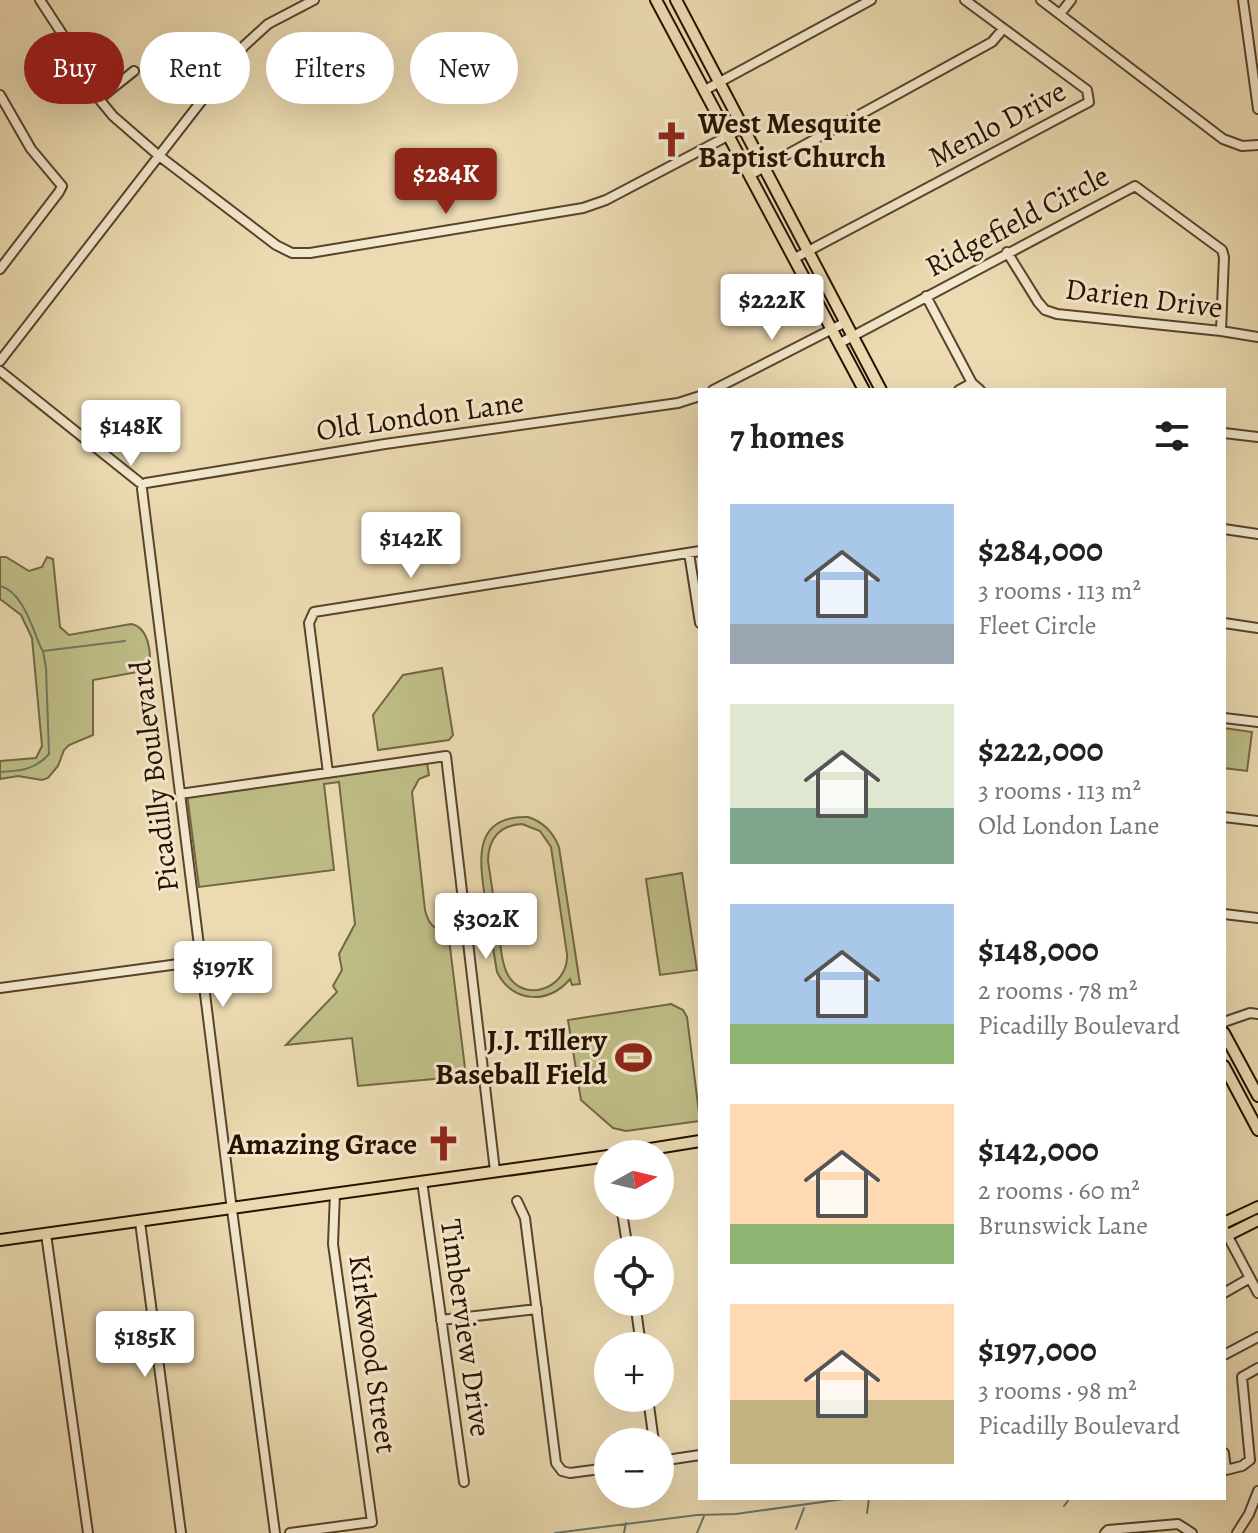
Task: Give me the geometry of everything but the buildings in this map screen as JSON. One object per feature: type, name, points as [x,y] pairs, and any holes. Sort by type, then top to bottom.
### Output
[{"type":"main road","points":[[676,0],[880,388]]},
{"type":"main road","points":[[660,1],[863,388]]},
{"type":"main road","points":[[1226,1037],[1258,1096]]},
{"type":"main road","points":[[1226,1069],[1258,1130]]},
{"type":"main road","points":[[674,1145],[698,1141]]},
{"type":"main road","points":[[0,1240],[594,1158]]},
{"type":"main road","points":[[1226,1222],[1258,1207]]},
{"type":"main road","points":[[1226,1234],[1258,1220]]},
{"type":"street","points":[[40,0],[61,32]]},
{"type":"street","points":[[0,361],[253,37],[282,15],[314,0]]},
{"type":"street","points":[[705,90],[871,0]]},
{"type":"street","points":[[750,175],[992,42],[1003,29],[965,0]]},
{"type":"street","points":[[1041,0],[1223,139],[1242,146],[1258,145]]},
{"type":"street","points":[[1060,14],[1071,0]]},
{"type":"street","points":[[1243,0],[1258,109]]},
{"type":"street","name":"Menlo Drive","points":[[795,258],[1089,102],[1087,90],[1003,29]]},
{"type":"street","points":[[124,79],[134,71]]},
{"type":"street","points":[[0,95],[31,149],[62,186],[0,269]]},
{"type":"street","points":[[104,104],[127,130],[158,155],[276,245],[292,253],[310,253],[583,208],[606,200],[743,128]]},
{"type":"street","name":"Ridgefield Circle","points":[[840,343],[1135,186],[1222,250],[1221,331]]},
{"type":"street","name":"Darien Drive","points":[[1007,252],[1045,310],[1057,314],[1258,337]]},
{"type":"street","points":[[926,296],[972,383],[978,388]]},
{"type":"street","points":[[717,388],[846,322]]},
{"type":"street","points":[[0,371],[143,485]]},
{"type":"street","points":[[963,388],[972,383]]},
{"type":"street","name":"Old London Lane","points":[[143,485],[385,444],[678,403],[698,397]]},
{"type":"street","points":[[1226,433],[1258,437]]},
{"type":"street","name":"Picadilly Boulevard","points":[[143,485],[275,1533]]},
{"type":"street","points":[[1226,529],[1258,534]]},
{"type":"street","points":[[328,773],[309,623],[314,612],[698,551]]},
{"type":"street","points":[[689,553],[698,610]]},
{"type":"street","points":[[1226,623],[1258,628]]},
{"type":"street","points":[[1226,718],[1258,722]]},
{"type":"street","points":[[180,794],[446,756],[495,1171]]},
{"type":"street","points":[[1226,817],[1258,821]]},
{"type":"street","points":[[1226,914],[1258,918]]},
{"type":"street","points":[[0,988],[201,961]]},
{"type":"street","points":[[1226,1021],[1250,1013],[1258,1014]]},
{"type":"street","points":[[1226,1064],[1237,1057]]},
{"type":"street","name":"Timberview Drive","points":[[422,1181],[464,1482]]},
{"type":"street","name":"Kirkwood Street","points":[[290,1533],[372,1522],[333,1244],[335,1193]]},
{"type":"street","points":[[517,1201],[525,1218],[556,1463],[562,1471],[570,1473],[594,1470]]},
{"type":"street","points":[[140,1222],[181,1533]]},
{"type":"street","points":[[46,1234],[88,1533]]},
{"type":"street","points":[[1226,1236],[1258,1293]]},
{"type":"street","points":[[1226,1292],[1250,1278]]},
{"type":"street","points":[[441,1320],[537,1309]]},
{"type":"street","points":[[1226,1354],[1258,1337]]},
{"type":"street","points":[[1226,1470],[1242,1466],[1250,1460],[1242,1377],[1258,1368]]},
{"type":"street","points":[[674,1459],[698,1455]]},
{"type":"street","points":[[1237,1533],[1258,1491]]},
{"type":"street","points":[[1105,1533],[1108,1530],[1178,1524],[1192,1533]]},
{"type":"shaded area","points":[[0,557],[6,557],[29,571],[42,567],[47,557],[53,559],[60,627],[69,635],[131,624],[142,630],[149,650],[149,670],[93,680],[93,735],[69,745],[58,766],[48,778],[42,780],[18,776],[0,779],[0,761],[36,758],[42,746],[32,638],[21,615],[0,599]]},
{"type":"shaded area","points":[[442,668],[453,735],[449,740],[378,750],[373,715],[403,675]]},
{"type":"shaded area","points":[[1226,728],[1252,732],[1247,771],[1226,768]]},
{"type":"shaded area","points":[[427,763],[429,775],[419,779],[412,792],[425,910],[432,925],[448,931],[466,1076],[358,1086],[352,1038],[286,1045],[337,992],[333,986],[342,970],[339,954],[355,924],[339,782],[324,784],[334,870],[199,887],[187,794]]},
{"type":"shaded area","points":[[528,817],[539,822],[551,832],[559,847],[580,984],[572,985],[570,979],[552,993],[542,996],[521,995],[512,990],[497,972],[481,859],[488,833],[496,824]],"holes":[[[522,824],[540,831],[551,847],[567,954],[566,966],[553,984],[532,990],[513,982],[504,967],[488,861],[493,840],[507,827]]]},
{"type":"shaded area","points":[[682,873],[697,970],[660,975],[646,879]]},
{"type":"shaded area","name":"J.J. Tillery Baseball Field","points":[[671,1004],[683,1010],[687,1017],[698,1121],[626,1131],[613,1128],[581,1100],[568,1020]]},
{"type":"waterway","points":[[0,586],[8,589],[21,603],[42,650]]},
{"type":"waterway","points":[[0,772],[27,769],[49,754],[43,651],[125,641]]},
{"type":"waterway","points":[[555,1533],[837,1500]]},
{"type":"waterway","points":[[867,1513],[869,1500]]},
{"type":"waterway","points":[[1064,1506],[1068,1500]]},
{"type":"waterway","points":[[796,1529],[804,1508]]},
{"type":"waterway","points":[[697,1533],[704,1516]]},
{"type":"waterway","points":[[624,1533],[626,1523]]},
{"type":"place","name":"West Mesquite Baptist Church","points":[[672,140]]},
{"type":"place","name":"J.J. Tillery Baseball Field","points":[[633,1057]]},
{"type":"place","name":"Amazing Grace","points":[[443,1144]]}]
